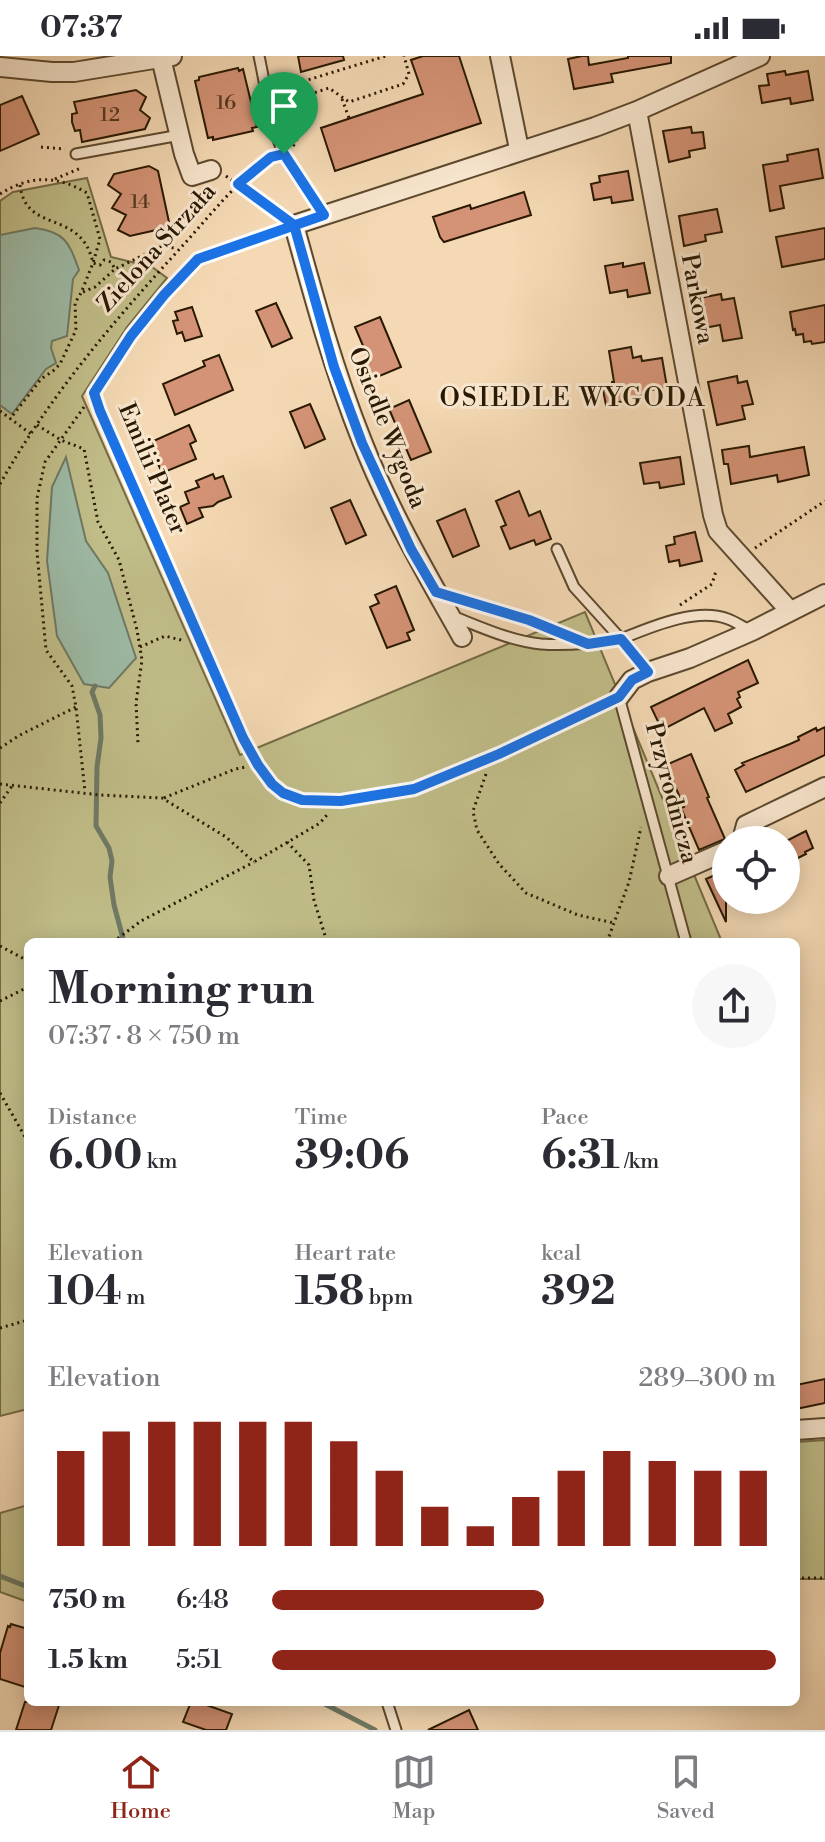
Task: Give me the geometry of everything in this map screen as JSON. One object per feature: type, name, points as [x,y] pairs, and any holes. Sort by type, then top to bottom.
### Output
[{"type":"street","points":[[500,56],[521,151]]},
{"type":"street","name":"Emilii Plater","points":[[294,225],[595,127],[760,56]]},
{"type":"street","points":[[0,67],[74,72],[167,57],[180,135],[192,176],[211,170]]},
{"type":"street","name":"Parkowa","points":[[637,111],[713,515],[718,531],[790,611]]},
{"type":"street","name":"Osiedle Wygoda","points":[[294,225],[334,367],[362,443],[405,537],[462,637]]},
{"type":"street","name":"Przyrodnicza","points":[[619,697],[632,680],[648,672],[752,631],[825,594]]},
{"type":"street","points":[[746,826],[825,787]]},
{"type":"street","points":[[669,876],[712,857]]},
{"type":"street","points":[[800,1430],[825,1428]]},
{"type":"lane","points":[[259,56],[284,154],[324,215]]},
{"type":"lane","points":[[76,154],[180,135]]},
{"type":"lane","name":"Emilii Plater","points":[[294,225],[198,259],[131,336],[94,393],[205,652],[258,765],[283,793],[302,800],[341,801],[414,789],[499,754],[619,697]]},
{"type":"lane","points":[[557,549],[574,587],[648,672]]},
{"type":"lane","points":[[436,592],[529,620],[588,644]]},
{"type":"lane","points":[[449,615],[500,635],[540,644],[588,644],[621,639],[693,615],[725,618],[752,631]]},
{"type":"lane","name":"Przyrodnicza","points":[[619,697],[685,938]]},
{"type":"lane","points":[[388,1706],[396,1730]]},
{"type":"path","points":[[284,154],[296,144],[300,130],[292,100],[293,87],[386,56]]},
{"type":"path","points":[[292,100],[329,88],[349,102],[403,84],[409,74],[404,56]]},
{"type":"path","points":[[342,96],[349,118]]},
{"type":"path","points":[[41,147],[68,149],[76,154]]},
{"type":"path","name":"Zielona Strzała","points":[[0,484],[63,386],[94,345],[238,184],[271,157],[284,154]]},
{"type":"path","points":[[0,194],[14,185],[40,179],[72,184],[87,193],[100,239],[75,303],[76,330],[60,364],[41,379],[10,419]]},
{"type":"path","points":[[238,184],[294,225]]},
{"type":"path","points":[[20,185],[21,196],[35,214],[63,225],[82,237],[93,263]]},
{"type":"path","points":[[81,293],[95,287],[115,269],[160,247],[180,248]]},
{"type":"path","points":[[93,263],[100,265],[104,260],[111,262],[115,269]]},
{"type":"path","points":[[85,792],[72,686],[46,650],[37,552],[37,498],[45,462],[94,393]]},
{"type":"path","points":[[0,411],[31,434]]},
{"type":"path","points":[[37,425],[61,440],[84,449],[98,522],[119,560],[137,630],[142,660],[136,703],[138,744]]},
{"type":"path","points":[[742,557],[825,501]]},
{"type":"path","points":[[652,627],[692,595],[712,584],[716,571]]},
{"type":"path","points":[[140,647],[165,636],[186,641],[205,652]]},
{"type":"path","points":[[0,748],[76,707]]},
{"type":"path","points":[[499,754],[488,768],[473,811],[477,830],[499,864],[526,893],[578,915],[614,923]]},
{"type":"path","points":[[0,784],[162,798],[235,769],[258,765]]},
{"type":"path","points":[[0,803],[12,786]]},
{"type":"path","points":[[162,798],[226,837],[254,862]]},
{"type":"path","points":[[608,938],[629,882],[647,798]]},
{"type":"path","points":[[118,938],[141,921],[254,862],[320,823],[341,801]]},
{"type":"path","points":[[287,842],[309,865],[314,900],[326,938]]},
{"type":"path","points":[[0,946],[24,959]]},
{"type":"path","points":[[0,1001],[24,989]]},
{"type":"path","points":[[0,1093],[24,1135]]},
{"type":"path","points":[[0,1328],[24,1321]]},
{"type":"path","points":[[800,1578],[825,1578]]},
{"type":"shaded area","points":[[87,178],[111,257],[152,267],[167,278],[127,327],[82,396],[240,755],[585,612],[720,938],[24,938],[24,1410],[0,1416],[0,201],[13,192]]},
{"type":"shaded area","points":[[35,228],[54,232],[65,240],[79,270],[73,279],[67,336],[52,341],[56,363],[46,369],[12,414],[0,405],[0,235]]},
{"type":"shaded area","points":[[66,457],[86,541],[108,573],[136,658],[109,688],[84,684],[57,636],[47,561],[52,487]]},
{"type":"shaded area","points":[[825,1440],[825,1579],[800,1579],[800,1442]]},
{"type":"shaded area","points":[[24,1506],[24,1601],[0,1592],[0,1513]]},
{"type":"building","points":[[298,56],[343,56],[344,60],[301,72]]},
{"type":"building","points":[[423,56],[459,56],[481,123],[335,171],[321,128],[423,94],[411,60]]},
{"type":"building","points":[[588,56],[589,65],[628,56],[671,56],[671,63],[611,74],[613,82],[574,89],[568,59]]},
{"type":"building","points":[[238,68],[239,71],[243,69],[257,127],[252,128],[253,131],[213,140],[213,137],[208,138],[195,81],[199,77]]},
{"type":"building","points":[[785,71],[786,75],[808,71],[813,100],[791,104],[790,98],[762,103],[759,86],[769,85],[767,74]]},
{"type":"building","points":[[136,90],[146,97],[140,110],[150,118],[145,129],[82,142],[80,130],[75,131],[72,122],[72,114],[77,113],[74,102]]},
{"type":"building","points":[[22,96],[39,134],[0,151],[0,105]]},
{"type":"building","points":[[691,127],[692,133],[703,132],[705,148],[689,151],[690,157],[669,162],[663,131]]},
{"type":"building","points":[[818,149],[823,178],[780,186],[784,208],[770,211],[763,165],[788,161],[787,155]]},
{"type":"building","points":[[149,166],[158,171],[169,222],[165,228],[130,236],[118,230],[126,215],[112,208],[121,194],[108,185],[114,174]]},
{"type":"building","points":[[628,171],[633,200],[612,203],[611,197],[594,200],[591,184],[600,182],[599,176]]},
{"type":"building","points":[[524,192],[531,215],[444,242],[440,237],[433,217]]},
{"type":"building","points":[[717,209],[722,232],[705,235],[706,241],[684,246],[679,216]]},
{"type":"building","points":[[825,228],[825,259],[782,267],[776,237]]},
{"type":"building","points":[[623,263],[623,267],[644,263],[650,293],[628,297],[627,290],[610,293],[605,266]]},
{"type":"building","points":[[721,294],[722,300],[734,298],[742,338],[723,341],[720,325],[699,329],[694,299]]},
{"type":"building","points":[[276,303],[292,338],[272,347],[256,311]]},
{"type":"building","points":[[825,305],[825,342],[804,342],[803,334],[796,335],[793,330],[790,312]]},
{"type":"building","points":[[192,307],[202,336],[185,341],[182,332],[177,334],[173,321],[178,320],[175,312]]},
{"type":"building","points":[[380,317],[401,367],[370,380],[364,365],[370,362],[355,327]]},
{"type":"building","points":[[631,347],[633,358],[641,356],[642,361],[662,358],[667,387],[606,405],[603,390],[612,388],[614,382],[609,351]]},
{"type":"building","points":[[219,355],[233,390],[175,415],[163,384],[205,366],[203,361]]},
{"type":"building","points":[[737,376],[738,383],[747,381],[753,404],[742,406],[745,419],[717,425],[708,382]]},
{"type":"building","points":[[409,400],[431,452],[411,460],[389,409]]},
{"type":"building","points":[[310,404],[325,439],[305,448],[290,412]]},
{"type":"building","points":[[189,425],[196,441],[190,444],[196,459],[162,473],[149,443]]},
{"type":"building","points":[[749,446],[750,457],[804,447],[809,475],[778,482],[777,475],[731,484],[722,450]]},
{"type":"building","points":[[680,457],[684,484],[660,488],[659,482],[644,484],[640,463]]},
{"type":"building","points":[[213,474],[215,479],[223,476],[231,497],[213,506],[199,508],[203,517],[187,524],[180,507],[189,503],[185,492],[199,487],[196,481]]},
{"type":"building","points":[[519,491],[529,516],[540,511],[551,539],[536,545],[534,540],[510,549],[501,527],[506,525],[496,501]]},
{"type":"building","points":[[350,500],[366,535],[346,544],[331,508]]},
{"type":"building","points":[[465,509],[479,546],[453,557],[437,521]]},
{"type":"building","points":[[695,532],[702,561],[680,566],[679,560],[669,562],[666,546],[675,544],[674,537]]},
{"type":"building","points":[[396,586],[414,630],[407,633],[410,640],[387,648],[370,607],[379,603],[375,595]]},
{"type":"building","points":[[748,660],[758,683],[738,692],[741,707],[728,714],[732,723],[715,731],[704,708],[662,730],[651,707]]},
{"type":"building","points":[[825,727],[825,755],[746,792],[735,770],[744,765],[742,763],[799,740],[798,737],[816,728],[817,731]]},
{"type":"building","points":[[691,754],[719,826],[712,826],[712,844],[699,850],[666,765]]},
{"type":"building","points":[[806,831],[813,848],[800,857],[800,834]]},
{"type":"building","points":[[712,876],[712,892],[706,879]]},
{"type":"building","points":[[825,1379],[825,1403],[800,1408],[800,1384]]},
{"type":"building","points":[[11,1624],[24,1628],[24,1687],[0,1679],[0,1653]]},
{"type":"building","points":[[24,1705],[59,1706],[51,1730],[16,1730]]},
{"type":"building","points":[[189,1706],[209,1706],[232,1714],[226,1730],[206,1730],[183,1722]]},
{"type":"building","points":[[469,1710],[478,1730],[428,1730]]},
{"type":"waterway","points":[[95,686],[92,692],[100,715],[101,738],[96,826],[109,848],[114,905],[123,938]]},
{"type":"waterway","points":[[0,1576],[24,1585]]},
{"type":"waterway","points":[[329,1706],[375,1730]]},
{"type":"district","name":"OSIEDLE WYGODA","points":[[573,398]]},
{"type":"route","points":[[284,154],[271,157],[238,184],[294,225],[334,367],[362,443],[388,503],[436,592],[507,612],[588,644],[621,639],[648,672],[632,680],[619,697],[499,754],[414,789],[341,801],[302,800],[283,793],[258,765],[243,738],[94,393],[131,336],[198,259],[294,225],[324,215],[284,154]]}]
